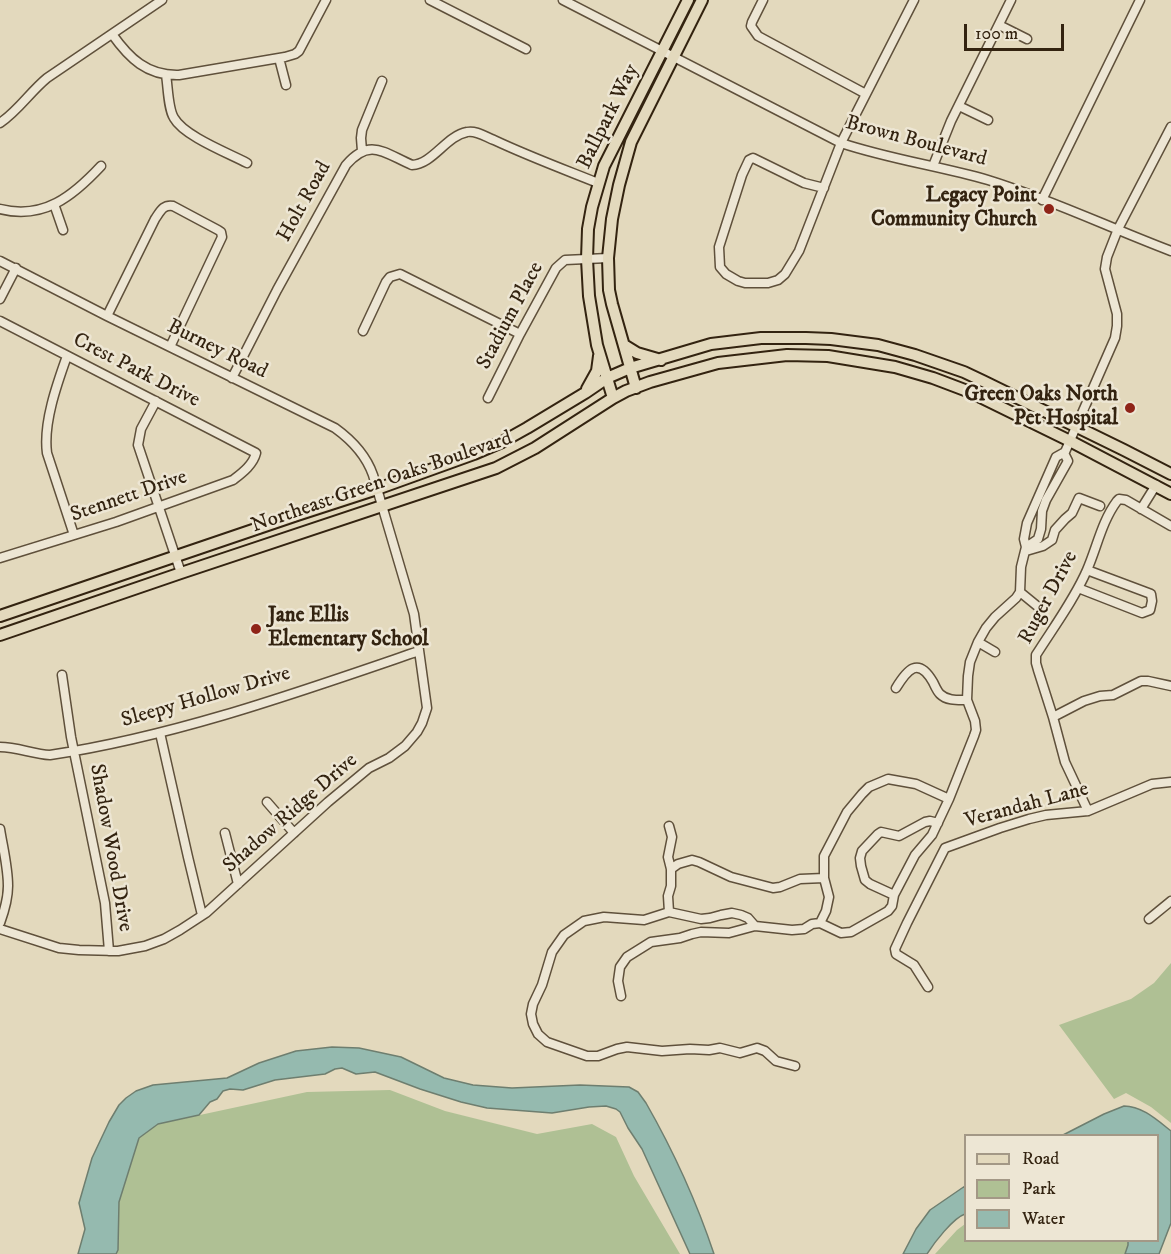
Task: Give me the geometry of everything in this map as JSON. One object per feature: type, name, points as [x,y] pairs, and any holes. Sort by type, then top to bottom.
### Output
[{"type":"main road","name":"Ballpark Way","points":[[613,398],[591,315],[587,259],[588,229],[604,166],[688,0]]},
{"type":"main road","name":"Ballpark Way","points":[[636,388],[612,304],[608,258],[612,219],[627,154],[702,0]]},
{"type":"main road","name":"Northeast Green Oaks Boulevard","points":[[0,616],[474,454],[502,442],[607,378],[630,368],[711,344],[761,338],[831,339],[898,350],[964,372],[1171,474]]},
{"type":"main road","points":[[624,345],[637,353],[661,360]]},
{"type":"main road","points":[[585,393],[597,371],[600,353]]},
{"type":"main road","name":"Northeast Green Oaks Boulevard","points":[[0,636],[496,468],[535,448],[613,398],[675,375],[718,363],[787,355],[828,356],[895,366],[970,392],[1171,494]]},
{"type":"street","points":[[0,123],[10,116],[47,78],[162,0]]},
{"type":"street","points":[[112,33],[121,47],[148,69],[166,75],[178,75],[295,54],[299,51],[326,0]]},
{"type":"street","points":[[430,0],[526,49]]},
{"type":"street","name":"Brown Boulevard","points":[[563,0],[842,143],[1016,189],[1171,251]]},
{"type":"street","points":[[763,0],[752,22],[752,28],[758,36],[866,94]]},
{"type":"street","points":[[824,188],[804,183],[753,158],[749,160],[719,247],[722,270],[732,278],[746,283],[768,283],[778,280],[785,274],[799,251],[842,143],[914,0]]},
{"type":"street","points":[[933,166],[959,106],[1011,0]]},
{"type":"street","points":[[1042,200],[1140,0]]},
{"type":"street","points":[[999,25],[1027,39]]},
{"type":"street","points":[[279,58],[286,85]]},
{"type":"street","points":[[166,75],[173,117],[194,135],[248,163]]},
{"type":"street","points":[[362,151],[362,130],[382,81]]},
{"type":"street","points":[[959,106],[988,120]]},
{"type":"street","points":[[621,996],[618,981],[620,967],[627,957],[651,942],[701,932],[729,933],[755,926],[792,930],[804,929],[812,924],[820,923],[845,933],[851,932],[888,910],[894,902],[894,895],[915,855],[932,835],[950,799],[972,743],[976,730],[967,700],[970,662],[986,628],[1020,592],[1021,567],[1026,549],[1024,538],[1032,508],[1056,457],[1064,453],[1070,441],[1115,338],[1117,314],[1105,269],[1107,257],[1118,230],[1168,140],[1171,127]]},
{"type":"street","name":"Holt Road","points":[[232,378],[340,175],[355,155],[362,151],[373,148],[416,165],[428,159],[449,141],[474,131],[598,183]]},
{"type":"street","points":[[0,209],[12,212],[30,211],[54,204],[72,194],[101,166]]},
{"type":"street","points":[[54,204],[63,230]]},
{"type":"street","points":[[107,316],[156,219],[165,206],[172,206],[218,230],[222,237],[170,347]]},
{"type":"street","name":"Stadium Place","points":[[488,398],[556,268],[565,260],[608,258]]},
{"type":"street","name":"Burney Road","points":[[0,261],[336,428],[355,444],[366,459],[382,506]]},
{"type":"street","points":[[0,299],[16,268]]},
{"type":"street","points":[[363,330],[386,282],[390,277],[400,274],[520,334]]},
{"type":"street","name":"Crest Park Drive","points":[[0,321],[256,453]]},
{"type":"street","points":[[67,356],[56,386],[46,444],[74,535]]},
{"type":"street","points":[[156,401],[141,429],[138,445],[181,573]]},
{"type":"street","name":"Stennett Drive","points":[[0,558],[159,507],[233,480],[244,472],[255,458],[256,453]]},
{"type":"street","points":[[1026,549],[1038,539],[1046,500],[1068,461],[1064,453]]},
{"type":"street","points":[[1156,485],[1142,508],[1171,526]]},
{"type":"street","points":[[1026,549],[1043,546],[1052,540],[1055,530],[1072,513],[1079,498],[1100,506]]},
{"type":"street","name":"Ruger Drive","points":[[1088,811],[1065,762],[1036,663],[1036,655],[1078,588],[1114,505],[1122,499],[1142,508]]},
{"type":"street","name":"Shadow Ridge Drive","points":[[0,929],[58,948],[109,951],[145,946],[180,930],[202,915],[328,802],[369,768],[389,758],[405,746],[417,732],[427,708],[414,614],[382,506]]},
{"type":"street","points":[[1078,588],[1143,613],[1150,610],[1152,601],[1150,594],[1087,570]]},
{"type":"street","points":[[1020,592],[1042,610]]},
{"type":"street","points":[[978,642],[995,652]]},
{"type":"street","name":"Sleepy Hollow Drive","points":[[0,747],[50,755],[145,738],[419,651]]},
{"type":"street","points":[[896,688],[908,670],[917,668],[928,674],[939,693],[945,698],[967,700]]},
{"type":"street","name":"Shadow Wood Drive","points":[[62,675],[105,903],[109,951]]},
{"type":"street","points":[[1053,717],[1084,701],[1113,695],[1141,681],[1171,686]]},
{"type":"street","points":[[160,733],[202,915]]},
{"type":"street","points":[[820,923],[829,897],[824,878],[824,856],[847,812],[869,787],[888,779],[916,784],[950,799]]},
{"type":"street","name":"Verandah Lane","points":[[928,987],[914,965],[896,954],[895,949],[945,848],[1029,819],[1088,811],[1152,784],[1171,782]]},
{"type":"street","points":[[267,802],[294,833]]},
{"type":"street","points":[[894,895],[866,880],[860,858],[864,848],[881,832],[899,836],[926,822],[938,823]]},
{"type":"street","points":[[669,826],[672,837],[668,857],[671,869],[669,912]]},
{"type":"street","points":[[0,829],[8,887],[0,923]]},
{"type":"street","points":[[225,833],[238,884]]},
{"type":"street","points":[[671,869],[678,864],[692,860],[731,877],[773,888],[800,879],[824,878]]},
{"type":"street","points":[[1149,919],[1171,901]]},
{"type":"street","points":[[755,926],[748,918],[732,913],[701,919],[669,912],[644,920],[604,916],[584,921],[564,935],[552,952],[542,985],[533,1004],[531,1014],[533,1024],[538,1034],[552,1045],[588,1056],[598,1056],[617,1048],[627,1047],[662,1052],[720,1048],[740,1053],[758,1048],[765,1051],[776,1062],[795,1066]]},
{"type":"green space","points":[[1171,963],[1171,1123],[1151,1107],[1126,1093],[1114,1099],[1059,1025],[1131,999],[1154,983]]},
{"type":"green space","points":[[390,1090],[445,1111],[537,1134],[592,1124],[616,1137],[634,1176],[680,1254],[116,1254],[119,1202],[139,1138],[158,1124],[307,1092]]},
{"type":"green space","points":[[964,1225],[964,1242],[1128,1242],[1128,1245],[1125,1254],[935,1254]]},
{"type":"water","points":[[332,1047],[359,1048],[401,1057],[444,1078],[473,1085],[512,1088],[580,1085],[629,1087],[638,1092],[646,1103],[666,1140],[692,1195],[714,1254],[690,1254],[642,1149],[616,1109],[606,1106],[589,1107],[552,1113],[487,1108],[420,1089],[375,1072],[356,1074],[342,1068],[325,1074],[275,1080],[243,1090],[223,1091],[199,1115],[158,1124],[139,1138],[119,1202],[116,1254],[78,1254],[85,1229],[79,1203],[92,1158],[109,1122],[126,1098],[136,1091],[153,1085],[227,1078],[259,1063],[296,1051]]},
{"type":"water","points":[[1124,1106],[1137,1108],[1155,1118],[1171,1131],[1171,1223],[1159,1254],[1125,1254],[1128,1242],[1159,1242],[1159,1134],[1065,1134]]},
{"type":"water","points":[[964,1187],[964,1214],[950,1226],[927,1254],[903,1254],[916,1229],[930,1210]]},
{"type":"place","name":"Legacy Point Community Church","points":[[1049,209]]},
{"type":"place","name":"Green Oaks North Pet Hospital","points":[[1130,408]]},
{"type":"place","name":"Jane Ellis Elementary School","points":[[256,629]]}]
